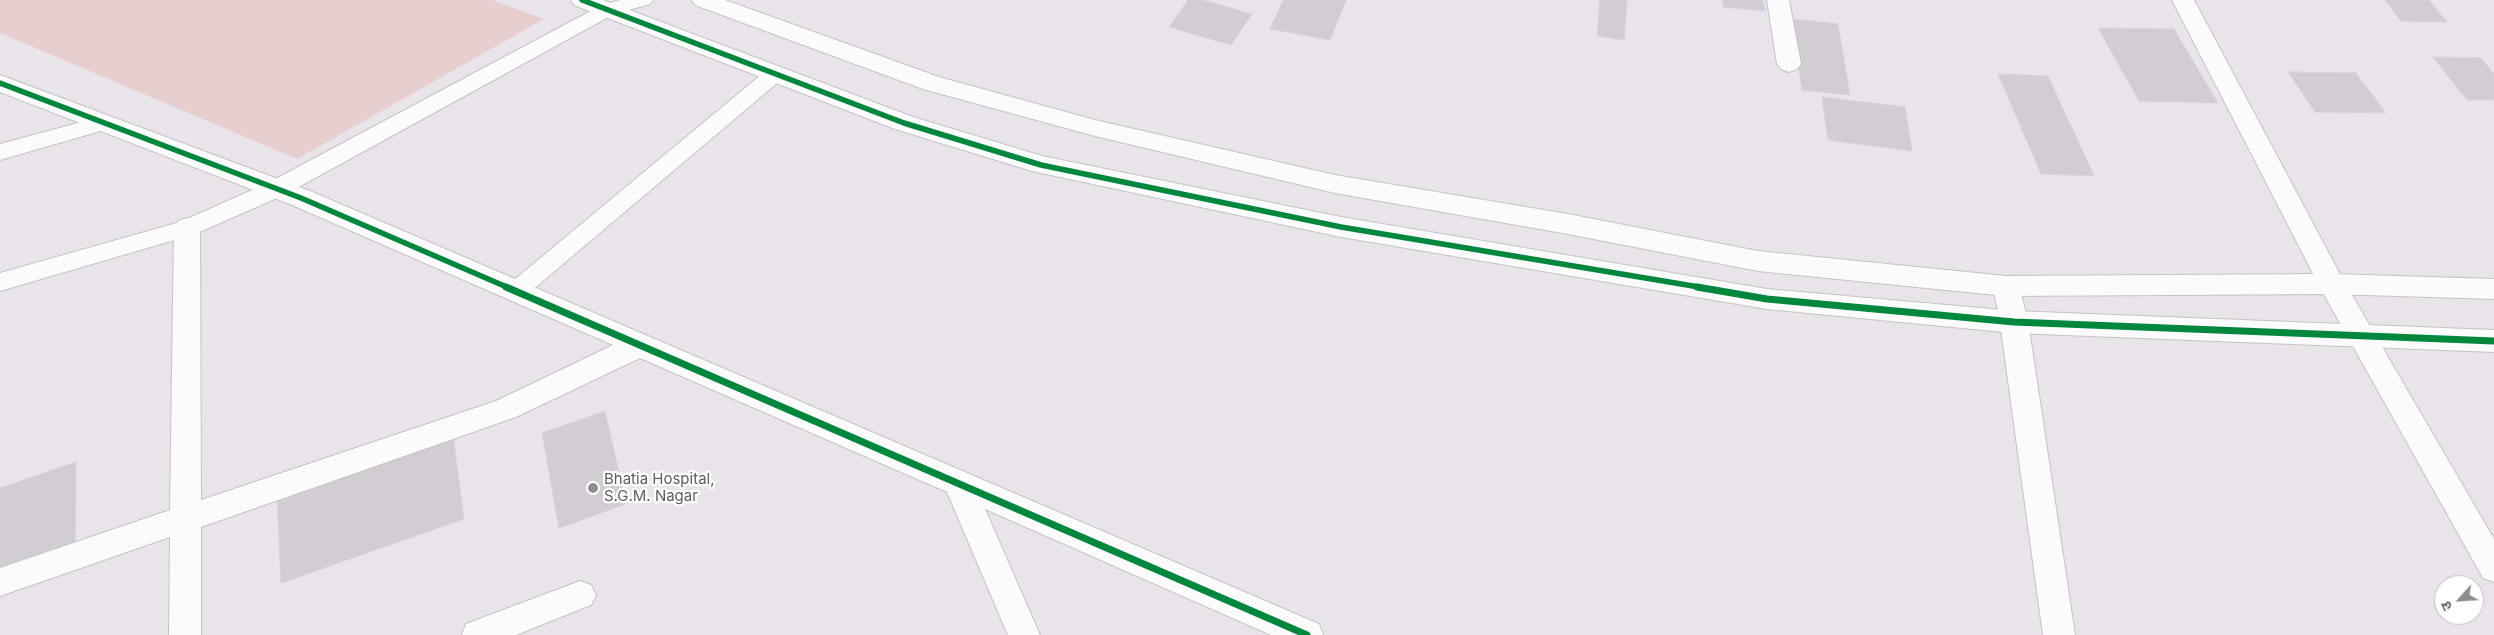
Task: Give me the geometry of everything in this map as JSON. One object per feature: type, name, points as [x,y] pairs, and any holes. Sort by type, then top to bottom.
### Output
[{"type":"street","points":[[582,0],[904,124],[1040,164],[1341,227],[1767,299],[2014,322],[2156,326],[2362,338],[2494,341]]},
{"type":"street","points":[[703,0],[931,83],[1095,128],[1335,184],[1568,224],[1758,260],[2006,286],[2332,284],[2494,289]]},
{"type":"street","points":[[1778,0],[1789,64]]},
{"type":"street","points":[[2183,0],[2332,284],[2494,568]]},
{"type":"street","points":[[0,83],[276,189],[1307,635]]},
{"type":"street","points":[[185,635],[187,228]]},
{"type":"street","points":[[2006,286],[2014,322],[2059,635]]},
{"type":"street","points":[[0,582],[506,409],[640,345]]},
{"type":"street","points":[[958,483],[1024,635]]},
{"type":"street","points":[[478,635],[580,594]]},
{"type":"lane","points":[[0,282],[187,228],[276,189],[607,10],[643,0]]},
{"type":"lane","points":[[516,292],[774,74]]},
{"type":"lane","points":[[0,152],[104,123]]},
{"type":"shaded area","points":[[0,0],[492,0],[544,19],[297,159],[0,33]]},
{"type":"building","points":[[1188,0],[1203,0],[1252,14],[1231,45],[1169,27]]},
{"type":"building","points":[[1283,0],[1346,0],[1330,40],[1270,29]]},
{"type":"building","points":[[1600,0],[1627,0],[1624,40],[1597,36]]},
{"type":"building","points":[[1723,0],[1763,0],[1765,11],[1723,7]]},
{"type":"building","points":[[2385,0],[2429,0],[2447,22],[2401,21]]},
{"type":"building","points":[[1792,19],[1838,24],[1850,95],[1802,90]]},
{"type":"building","points":[[2098,28],[2174,29],[2218,103],[2139,101]]},
{"type":"building","points":[[2433,57],[2481,58],[2494,74],[2494,100],[2467,100]]},
{"type":"building","points":[[2288,72],[2356,73],[2386,113],[2315,112]]},
{"type":"building","points":[[1998,74],[2048,76],[2094,176],[2041,174]]},
{"type":"building","points":[[1822,97],[1905,107],[1912,151],[1828,140]]},
{"type":"building","points":[[605,411],[626,504],[559,528],[542,433]]},
{"type":"building","points":[[453,436],[464,519],[281,583],[277,495]]},
{"type":"building","points":[[76,462],[75,551],[0,578],[0,488]]},
{"type":"cycle path","points":[[582,0],[904,123],[1041,165],[1341,227],[1767,299],[2014,322],[2494,341]]},
{"type":"cycle path","points":[[0,83],[301,198],[1307,635]]},
{"type":"place","name":"Bhatia Hospital, S.G.M. Nagar","points":[[593,488]]}]
